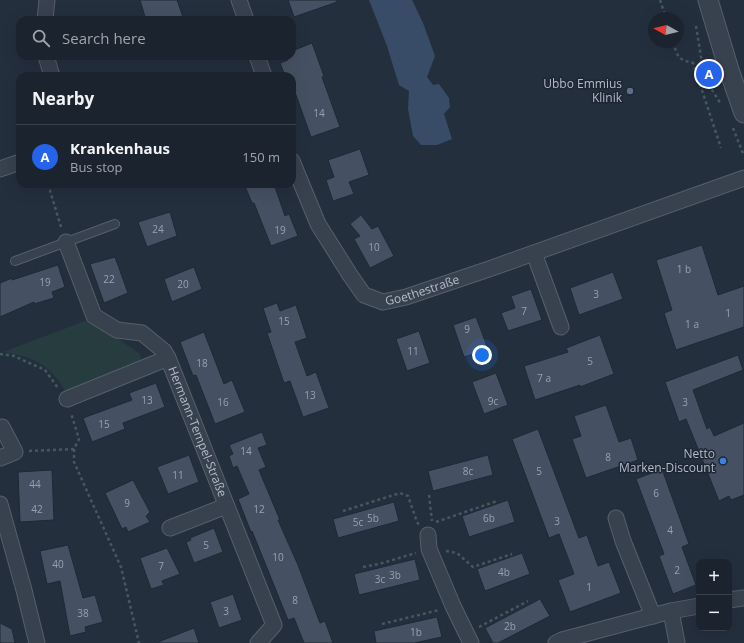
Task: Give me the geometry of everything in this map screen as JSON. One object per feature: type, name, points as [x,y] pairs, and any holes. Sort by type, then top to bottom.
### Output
[{"type":"street","points":[[45,16],[47,0]]},
{"type":"street","points":[[239,0],[245,16]]},
{"type":"street","points":[[708,0],[729,70],[744,110]]},
{"type":"street","points":[[47,60],[51,72]]},
{"type":"street","points":[[258,60],[263,72]]},
{"type":"street","points":[[0,169],[16,163]]},
{"type":"street","name":"Goethestraße","points":[[296,171],[318,224],[350,275],[364,295],[383,302],[406,297],[744,178]]},
{"type":"street","name":"Hermann-Tempel-Straße","points":[[66,242],[94,316],[117,330],[142,333],[164,350],[168,358],[274,625],[258,643]]},
{"type":"street","points":[[534,253],[561,327]]},
{"type":"street","name":"Hermann-Tempel-Straße","points":[[67,399],[168,358]]},
{"type":"street","points":[[0,429],[2,427],[15,452],[0,458]]},
{"type":"street","points":[[0,504],[37,643]]},
{"type":"street","name":"Hermann-Tempel-Straße","points":[[170,528],[226,506]]},
{"type":"street","points":[[616,518],[622,541],[654,616]]},
{"type":"street","points":[[428,535],[429,549],[468,638]]},
{"type":"street","points":[[732,600],[744,598]]},
{"type":"street","points":[[556,643],[562,640],[671,611],[696,607]]},
{"type":"street","points":[[671,611],[677,643]]},
{"type":"lane","points":[[15,261],[115,224]]},
{"type":"path","points":[[660,0],[664,12]]},
{"type":"path","points":[[675,48],[678,57],[683,61],[693,63],[720,148]]},
{"type":"path","points":[[49,188],[66,242]]},
{"type":"path","points":[[0,354],[14,356],[45,370],[67,399],[79,439],[74,449],[74,462],[121,567],[139,643]]},
{"type":"path","points":[[15,452],[74,449]]},
{"type":"path","points":[[343,511],[400,493],[408,496],[417,522],[428,535]]},
{"type":"path","points":[[428,495],[433,523],[497,501]]},
{"type":"path","points":[[468,638],[528,601]]},
{"type":"path","points":[[382,624],[453,606]]},
{"type":"green space","points":[[90,319],[140,354],[142,364],[67,394],[55,376],[41,364],[24,357],[3,352]]},
{"type":"water","points":[[369,0],[412,0],[423,23],[435,56],[427,77],[433,85],[439,84],[449,98],[450,107],[444,114],[452,139],[437,145],[421,145],[413,136],[408,109],[409,91],[399,85],[387,46]]},
{"type":"building","points":[[140,0],[177,0],[183,16],[145,16]]},
{"type":"building","points":[[288,0],[336,0],[337,2],[296,16],[294,16]]},
{"type":"building","points":[[312,43],[324,76],[322,77],[340,127],[311,137],[296,95],[296,72],[283,72],[280,63],[288,60],[296,60],[296,49]]},
{"type":"building","points":[[360,149],[369,175],[349,182],[354,194],[333,201],[326,180],[334,177],[328,160]]},
{"type":"building","points":[[246,188],[275,188],[285,216],[289,214],[298,236],[271,246],[254,203],[252,203]]},
{"type":"building","points":[[170,212],[177,236],[147,247],[138,222]]},
{"type":"building","points":[[361,215],[372,229],[378,226],[394,256],[370,268],[354,239],[360,236],[350,224]]},
{"type":"building","points":[[702,245],[718,295],[744,286],[744,327],[676,350],[664,313],[672,310],[656,260]]},
{"type":"building","points":[[115,257],[128,293],[104,303],[90,264]]},
{"type":"building","points":[[58,265],[65,287],[52,292],[54,298],[34,304],[34,302],[0,317],[0,283],[12,278],[12,280]]},
{"type":"building","points":[[194,267],[202,289],[172,302],[164,279]]},
{"type":"building","points":[[613,272],[623,299],[579,315],[570,288]]},
{"type":"building","points":[[531,289],[542,320],[508,331],[501,313],[515,308],[511,296]]},
{"type":"building","points":[[277,303],[280,311],[296,305],[307,338],[295,342],[307,376],[316,372],[329,408],[303,417],[290,381],[284,383],[267,333],[271,332],[263,308]]},
{"type":"building","points":[[476,317],[488,349],[464,357],[453,325]]},
{"type":"building","points":[[419,331],[430,363],[407,371],[396,339]]},
{"type":"building","points":[[204,332],[224,384],[232,380],[245,412],[215,424],[196,375],[193,376],[180,342]]},
{"type":"building","points":[[600,335],[614,374],[580,387],[580,385],[535,400],[524,366],[568,352],[566,348]]},
{"type":"building","points":[[738,355],[743,370],[693,390],[707,429],[710,427],[714,436],[744,423],[744,495],[731,500],[729,496],[719,501],[686,419],[679,422],[665,382]]},
{"type":"building","points":[[496,373],[508,405],[484,414],[472,382]]},
{"type":"building","points":[[156,383],[165,407],[123,423],[125,429],[92,442],[83,418],[132,400],[129,393]]},
{"type":"building","points":[[606,405],[619,442],[631,438],[638,460],[586,478],[572,439],[581,436],[574,416]]},
{"type":"building","points":[[538,429],[579,538],[587,535],[598,566],[609,562],[621,593],[570,612],[558,580],[574,574],[559,534],[549,538],[512,439]]},
{"type":"building","points":[[262,432],[267,445],[258,448],[266,467],[259,470],[320,623],[325,621],[333,643],[304,643],[294,618],[288,620],[238,499],[249,494],[237,466],[233,468],[229,456],[233,454],[229,445]]},
{"type":"building","points":[[189,455],[199,482],[168,494],[157,467]]},
{"type":"building","points":[[488,455],[493,475],[433,491],[428,471]]},
{"type":"building","points":[[662,469],[689,544],[682,547],[696,585],[673,594],[659,556],[664,554],[636,479]]},
{"type":"building","points":[[52,470],[54,520],[20,522],[18,472]]},
{"type":"building","points":[[133,480],[150,512],[146,516],[150,522],[128,532],[126,527],[122,529],[105,493]]},
{"type":"building","points":[[508,500],[515,522],[469,537],[462,516]]},
{"type":"building","points":[[394,502],[399,521],[338,538],[333,519]]},
{"type":"building","points":[[214,528],[223,552],[194,563],[186,542],[191,540],[190,538]]},
{"type":"building","points":[[68,545],[83,598],[95,595],[103,622],[85,627],[86,632],[70,636],[60,581],[47,584],[40,551]]},
{"type":"building","points":[[167,548],[180,574],[162,581],[164,585],[151,589],[140,558]]},
{"type":"building","points":[[522,553],[530,574],[485,591],[477,569]]},
{"type":"building","points":[[415,559],[420,580],[359,595],[354,574]]},
{"type":"building","points":[[233,594],[242,620],[219,628],[210,602]]},
{"type":"building","points":[[540,599],[550,616],[498,643],[493,643],[485,628]]},
{"type":"building","points":[[437,617],[442,637],[414,643],[376,643],[374,631]]},
{"type":"building","points":[[0,623],[12,629],[15,643],[0,643]]},
{"type":"building","points":[[194,628],[199,643],[158,643],[158,642]]},
{"type":"place","name":"Krankenhaus","points":[[709,74]]},
{"type":"place","name":"Ubbo Emmius Klinik","points":[[630,91]]},
{"type":"place","name":"Netto Marken-Discount","points":[[723,461]]}]
